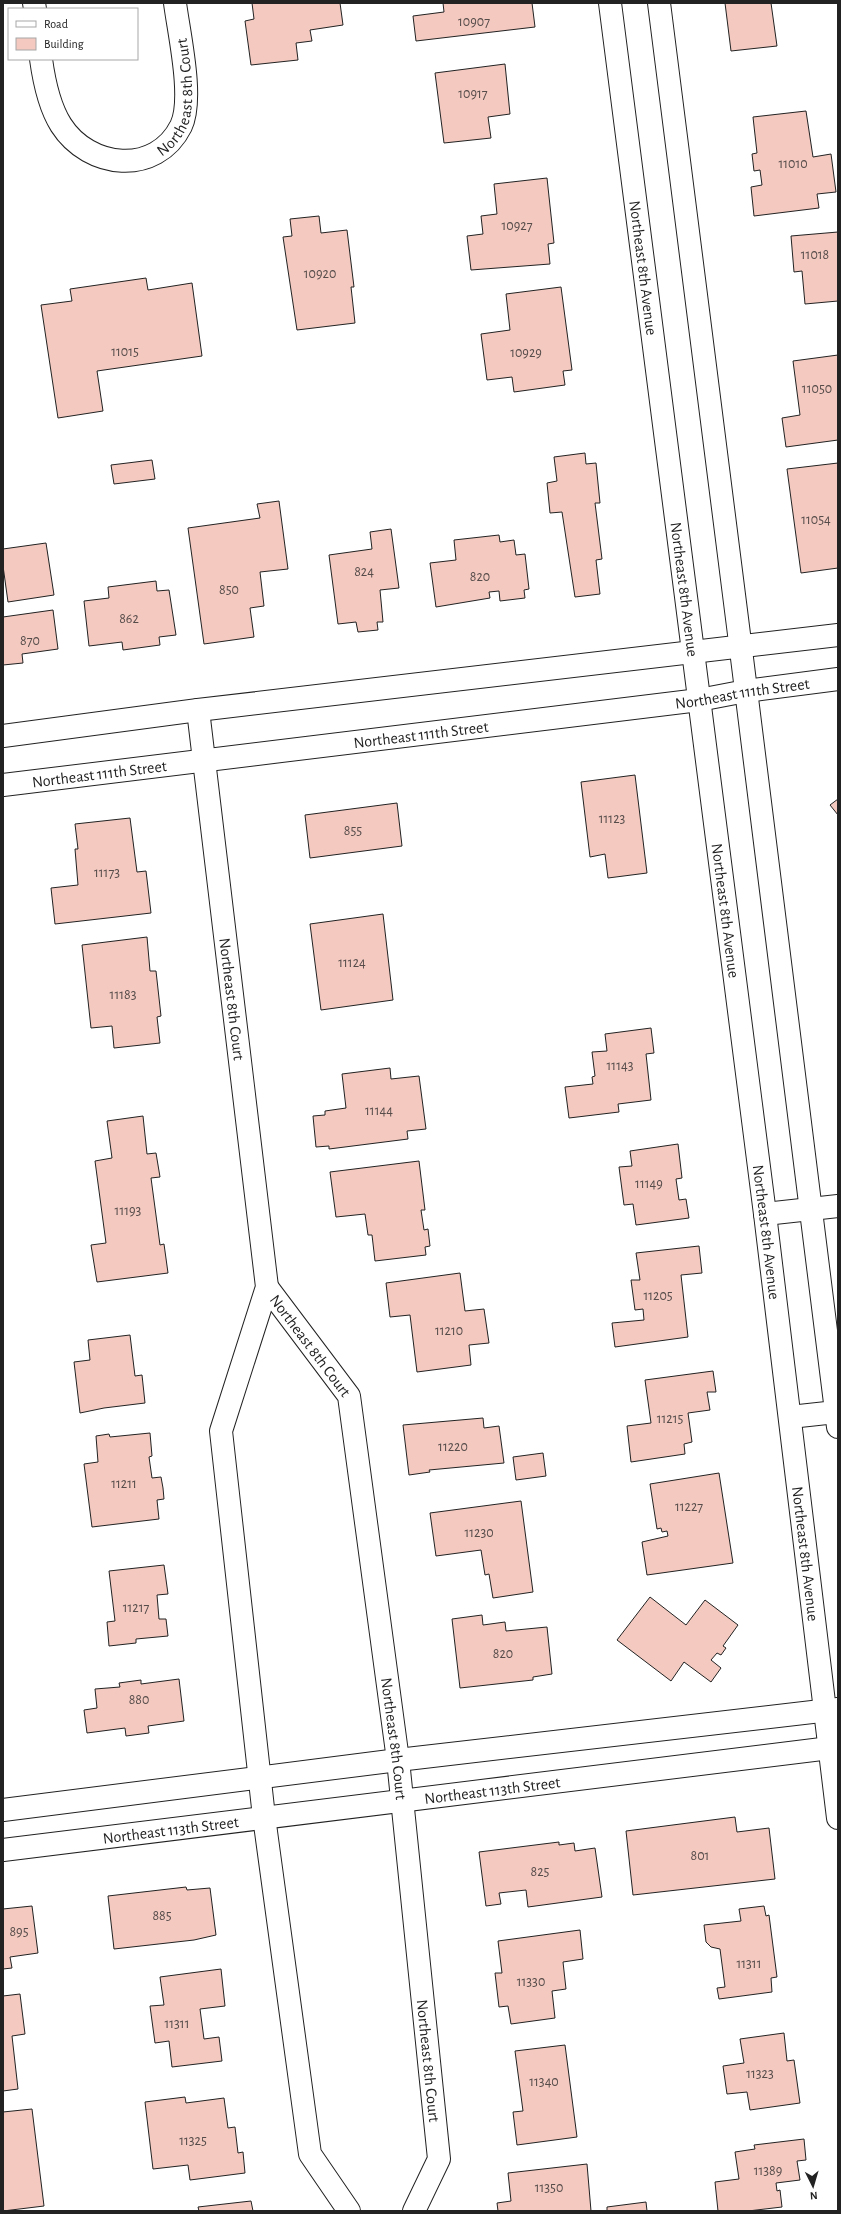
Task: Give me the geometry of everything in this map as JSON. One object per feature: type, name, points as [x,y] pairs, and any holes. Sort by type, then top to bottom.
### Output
[{"type":"street","name":"Northeast 8th Court","points":[[41,60],[47,91],[54,109],[62,126],[74,140],[88,151],[104,158],[121,162],[139,160],[156,152],[169,142],[181,126],[186,107],[186,88],[175,3]]},
{"type":"street","name":"Northeast 8th Avenue","points":[[610,3],[790,1418],[831,1710],[838,1818]]},
{"type":"street","points":[[659,3],[697,284],[782,999],[811,1209],[837,1420],[790,1418]]},
{"type":"street","points":[[3,736],[198,710],[692,651],[838,636]]},
{"type":"street","name":"Northeast 111th Street","points":[[3,785],[204,759],[699,700],[746,691],[838,679]]},
{"type":"street","name":"Northeast 8th Court","points":[[198,710],[268,1287],[221,1431],[264,1817],[310,2154],[349,2211]]},
{"type":"street","points":[[765,1214],[838,1206]]},
{"type":"street","name":"Northeast 8th Court","points":[[268,1287],[349,1396],[398,1760],[401,1802],[439,2159],[414,2211]]},
{"type":"street","points":[[3,1810],[398,1760],[831,1710]]},
{"type":"street","name":"Northeast 113th Street","points":[[3,1850],[834,1748]]},
{"type":"building","points":[[252,3],[340,3],[343,25],[310,30],[312,41],[296,43],[298,60],[251,65],[245,21],[254,19]]},
{"type":"building","points":[[443,3],[532,3],[535,27],[416,41],[413,16],[444,12]]},
{"type":"building","points":[[725,3],[771,3],[777,46],[731,51]]},
{"type":"building","points":[[505,64],[510,114],[488,117],[491,138],[444,143],[435,73]]},
{"type":"building","points":[[806,111],[813,157],[831,154],[836,192],[817,194],[819,208],[754,216],[751,187],[762,185],[760,170],[754,171],[752,154],[757,153],[753,117]]},
{"type":"building","points":[[547,178],[554,243],[548,244],[550,264],[471,270],[467,236],[483,234],[481,216],[497,214],[494,184]]},
{"type":"building","points":[[319,216],[321,233],[347,230],[354,287],[351,287],[355,323],[297,330],[283,237],[292,236],[290,219]]},
{"type":"building","points":[[838,232],[838,301],[805,304],[802,271],[794,272],[791,236]]},
{"type":"building","points":[[146,278],[148,290],[192,283],[202,356],[97,371],[103,411],[58,418],[41,305],[72,301],[70,289]]},
{"type":"building","points":[[561,287],[572,370],[563,371],[565,385],[514,392],[512,377],[487,380],[481,334],[510,330],[506,294]]},
{"type":"building","points":[[838,355],[838,440],[786,447],[782,418],[800,415],[793,361]]},
{"type":"building","points":[[585,453],[586,464],[596,463],[600,503],[595,503],[602,559],[596,560],[600,594],[575,597],[562,512],[550,513],[547,483],[557,481],[554,457]]},
{"type":"building","points":[[152,460],[155,479],[114,484],[111,465]]},
{"type":"building","points":[[838,463],[838,568],[801,573],[787,469]]},
{"type":"building","points":[[279,501],[288,569],[260,572],[264,606],[250,608],[254,637],[204,644],[188,528],[260,518],[257,504]]},
{"type":"building","points":[[391,529],[399,588],[380,590],[383,622],[377,622],[378,630],[358,632],[356,622],[338,624],[329,555],[372,549],[370,532]]},
{"type":"building","points":[[499,535],[500,542],[514,540],[516,555],[525,554],[529,589],[524,590],[525,598],[500,601],[499,591],[489,592],[490,598],[436,607],[430,563],[456,560],[454,540]]},
{"type":"building","points":[[46,543],[54,595],[8,602],[3,566],[3,549]]},
{"type":"building","points":[[156,581],[157,591],[169,590],[176,635],[159,637],[160,645],[123,650],[122,642],[89,646],[84,601],[109,598],[108,587]]},
{"type":"building","points":[[53,610],[58,649],[22,654],[23,663],[3,665],[3,617]]},
{"type":"building","points":[[635,775],[647,873],[608,878],[605,854],[590,857],[581,782]]},
{"type":"building","points":[[838,799],[838,815],[830,805]]},
{"type":"building","points":[[397,803],[402,846],[310,858],[305,815]]},
{"type":"building","points":[[130,818],[137,872],[146,871],[151,913],[55,924],[51,888],[78,885],[75,849],[78,849],[75,824]]},
{"type":"building","points":[[383,914],[393,1000],[321,1010],[310,924]]},
{"type":"building","points":[[147,937],[150,971],[156,971],[161,1016],[157,1017],[160,1043],[114,1048],[112,1026],[91,1028],[82,945]]},
{"type":"building","points":[[651,1028],[654,1053],[646,1054],[651,1100],[618,1104],[619,1112],[569,1118],[565,1087],[593,1084],[592,1077],[595,1076],[592,1052],[607,1051],[605,1034]]},
{"type":"building","points":[[390,1068],[391,1079],[419,1076],[426,1129],[407,1131],[408,1139],[329,1149],[329,1146],[316,1147],[313,1116],[325,1115],[325,1111],[346,1108],[342,1074]]},
{"type":"building","points":[[143,1116],[147,1154],[156,1153],[160,1177],[151,1178],[160,1245],[164,1244],[168,1273],[97,1282],[91,1245],[106,1243],[95,1161],[112,1158],[107,1121]]},
{"type":"building","points":[[678,1144],[682,1178],[676,1179],[679,1200],[686,1199],[689,1218],[636,1225],[633,1204],[624,1205],[619,1167],[632,1166],[630,1151]]},
{"type":"building","points":[[419,1161],[425,1210],[421,1210],[424,1230],[428,1229],[430,1246],[425,1247],[426,1255],[375,1261],[372,1235],[368,1235],[365,1214],[336,1217],[330,1172]]},
{"type":"building","points":[[699,1246],[702,1273],[681,1275],[688,1337],[615,1347],[612,1323],[644,1320],[643,1309],[635,1310],[631,1280],[640,1280],[636,1253]]},
{"type":"building","points":[[460,1273],[465,1311],[484,1309],[489,1343],[469,1345],[471,1365],[417,1372],[410,1315],[390,1317],[386,1283]]},
{"type":"building","points":[[130,1335],[135,1376],[142,1375],[145,1403],[104,1408],[80,1413],[74,1362],[90,1360],[88,1340]]},
{"type":"building","points":[[713,1371],[716,1392],[707,1392],[710,1410],[688,1413],[692,1442],[684,1444],[685,1454],[631,1462],[627,1426],[651,1423],[645,1380]]},
{"type":"building","points":[[483,1418],[484,1428],[499,1426],[504,1463],[429,1470],[430,1472],[409,1475],[403,1425]]},
{"type":"building","points":[[150,1433],[152,1456],[149,1457],[152,1478],[161,1477],[163,1488],[164,1499],[157,1500],[159,1519],[92,1527],[84,1464],[98,1462],[96,1436],[109,1434],[110,1437]]},
{"type":"building","points":[[543,1453],[546,1476],[516,1480],[513,1457]]},
{"type":"building","points":[[719,1473],[733,1563],[647,1575],[642,1542],[668,1536],[667,1531],[662,1532],[661,1528],[657,1529],[650,1484]]},
{"type":"building","points":[[521,1501],[533,1592],[493,1598],[489,1574],[485,1575],[481,1550],[436,1556],[430,1513]]},
{"type":"building","points":[[164,1565],[168,1594],[157,1595],[159,1619],[166,1619],[168,1636],[136,1639],[136,1643],[109,1646],[107,1622],[115,1621],[109,1571]]},
{"type":"building","points":[[650,1597],[686,1625],[705,1600],[738,1625],[723,1646],[726,1648],[721,1655],[717,1653],[711,1660],[721,1668],[711,1682],[684,1662],[671,1681],[617,1640]]},
{"type":"building","points":[[482,1615],[483,1625],[505,1622],[506,1631],[547,1627],[552,1674],[533,1677],[533,1680],[460,1688],[452,1619]]},
{"type":"building","points":[[179,1679],[184,1721],[148,1726],[149,1733],[126,1736],[125,1728],[87,1733],[84,1710],[97,1708],[95,1689],[120,1687],[119,1683],[141,1680],[141,1684]]},
{"type":"building","points":[[735,1817],[737,1832],[769,1828],[775,1879],[633,1895],[626,1831]]},
{"type":"building","points":[[559,1842],[559,1845],[574,1843],[575,1851],[595,1848],[602,1897],[528,1907],[526,1890],[499,1893],[501,1904],[486,1906],[479,1852]]},
{"type":"building","points":[[186,1887],[187,1890],[210,1888],[216,1935],[194,1940],[114,1949],[108,1896]]},
{"type":"building","points":[[32,1906],[38,1953],[10,1957],[12,1968],[3,1969],[3,1909]]},
{"type":"building","points":[[764,1906],[766,1916],[769,1915],[777,1977],[771,1978],[772,1992],[719,1999],[717,1988],[725,1987],[720,1949],[711,1947],[706,1942],[704,1925],[741,1921],[739,1909]]},
{"type":"building","points":[[580,1930],[583,1959],[563,1962],[566,1989],[552,1991],[555,2018],[511,2024],[508,2006],[499,2007],[495,1973],[502,1973],[498,1941]]},
{"type":"building","points":[[221,1969],[225,2006],[200,2009],[204,2039],[219,2037],[222,2061],[172,2067],[169,2041],[155,2043],[150,2006],[164,2005],[160,1977]]},
{"type":"building","points":[[20,1994],[25,2034],[12,2036],[18,2089],[3,2091],[3,1996]]},
{"type":"building","points":[[784,2033],[787,2061],[794,2060],[800,2103],[750,2110],[747,2092],[727,2094],[723,2066],[744,2063],[740,2039]]},
{"type":"building","points":[[565,2045],[577,2137],[517,2145],[513,2112],[523,2111],[515,2051]]},
{"type":"building","points":[[185,2097],[186,2103],[224,2098],[228,2128],[235,2127],[238,2153],[243,2152],[245,2173],[190,2180],[188,2165],[153,2169],[145,2102]]},
{"type":"building","points":[[32,2109],[44,2206],[3,2211],[3,2112]]},
{"type":"building","points":[[804,2139],[806,2160],[797,2161],[800,2180],[776,2183],[777,2191],[780,2190],[782,2207],[748,2211],[718,2211],[715,2182],[739,2179],[735,2152],[755,2149],[754,2145]]},
{"type":"building","points":[[587,2164],[591,2211],[498,2211],[497,2203],[511,2201],[508,2173]]},
{"type":"building","points":[[251,2201],[253,2211],[199,2211],[198,2207]]},
{"type":"building","points":[[646,2202],[647,2211],[607,2211],[607,2207]]}]
